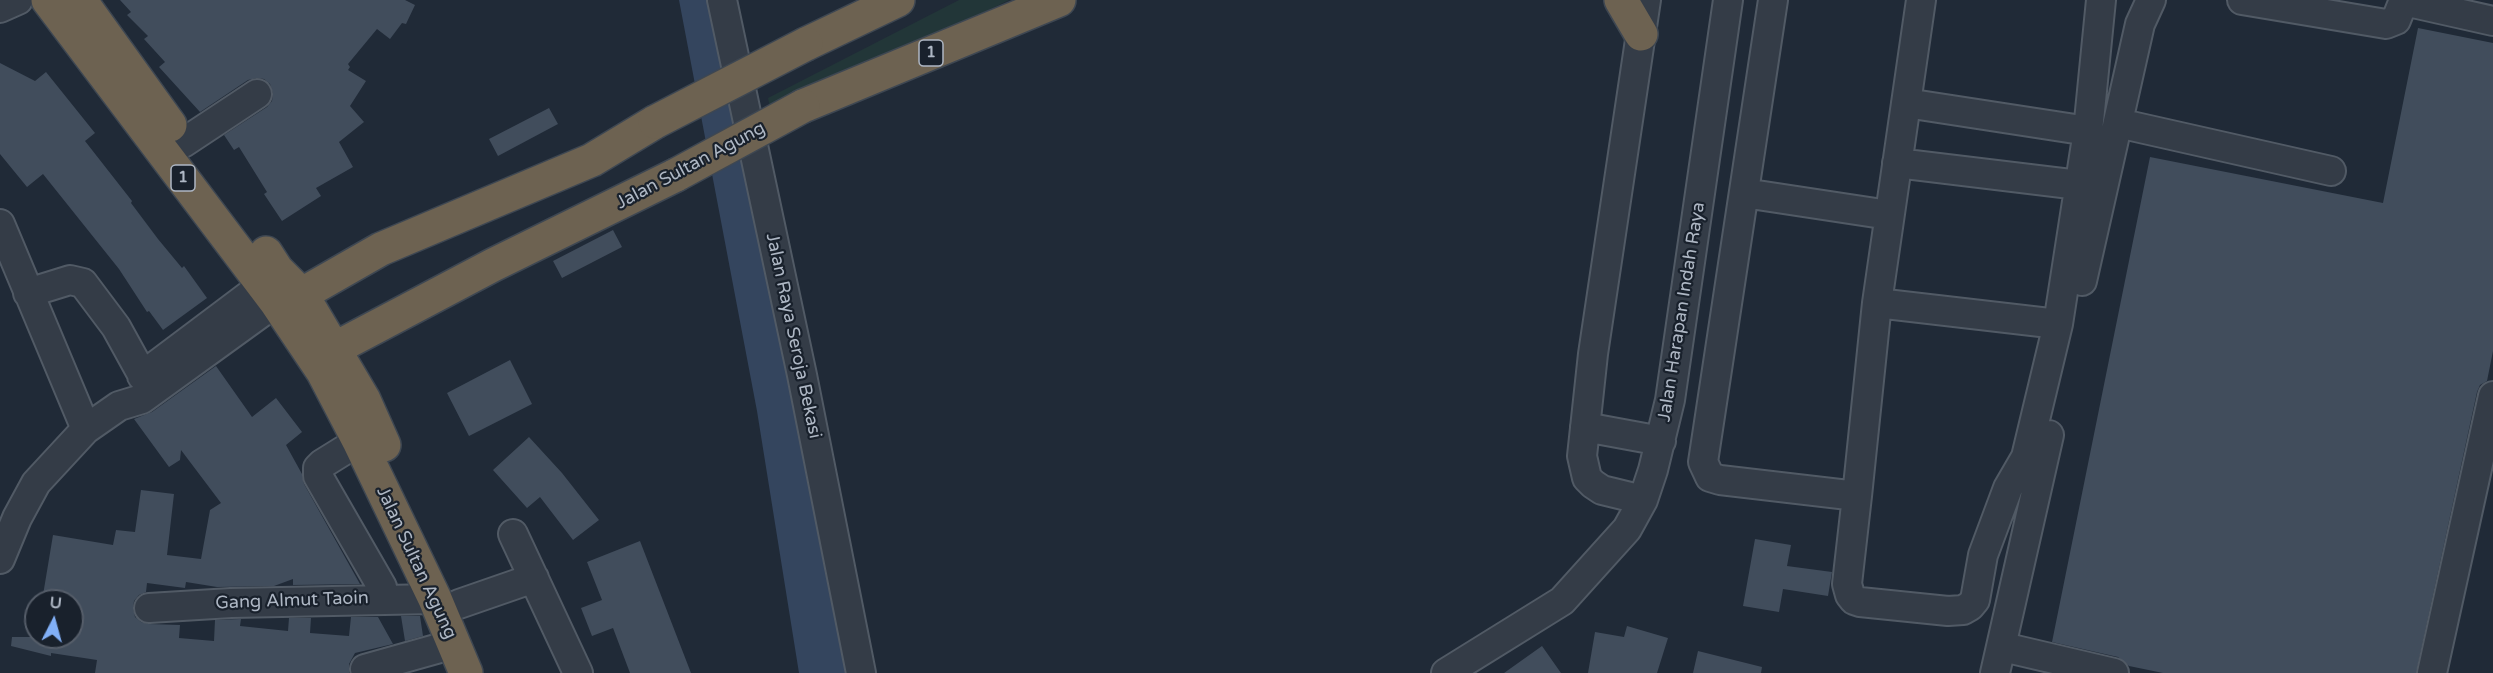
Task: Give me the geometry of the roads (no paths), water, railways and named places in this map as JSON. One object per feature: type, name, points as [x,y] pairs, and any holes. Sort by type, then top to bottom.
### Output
[{"type":"highway","name":"Jalan Sultan Agung","points":[[48,0],[278,289]]},
{"type":"highway","name":"Jalan Sultan Agung","points":[[80,0],[183,143],[323,354],[364,400],[447,602],[460,659]]},
{"type":"highway","points":[[278,289],[354,263],[381,249],[591,160],[655,122],[806,44],[898,0]]},
{"type":"highway","name":"Jalan Sultan Agung","points":[[323,354],[388,319],[676,176],[803,106],[1059,0]]},
{"type":"highway","points":[[1621,0],[1641,34]]},
{"type":"highway","points":[[278,289],[295,268],[322,268],[354,263]]},
{"type":"highway","points":[[364,400],[362,365],[371,343],[388,319]]},
{"type":"highway","name":"Jalan Sultan Agung","points":[[323,354],[359,441],[447,602],[489,673]]},
{"type":"street","points":[[0,8],[18,0]]},
{"type":"street","name":"Jalan Raya Seroja Bekasi","points":[[722,0],[802,375],[861,673]]},
{"type":"street","points":[[1643,500],[1602,490],[1587,478],[1582,456],[1646,0]]},
{"type":"street","name":"Jalan Harapan Indah Raya","points":[[1585,427],[1661,441],[1673,377],[1728,0]]},
{"type":"street","points":[[1773,0],[1703,462],[1710,477],[1720,480],[1857,496]]},
{"type":"street","points":[[1921,0],[1877,303],[1847,584],[1850,595],[1854,600],[1860,602],[1948,611],[1962,610],[1971,606],[1975,600],[1983,555],[2008,488],[2026,457],[2058,324],[2088,131],[2101,0]]},
{"type":"street","points":[[2114,673],[1999,660],[2140,24],[2151,0]]},
{"type":"street","points":[[2242,0],[2386,24],[2396,20],[2404,1],[2493,21]]},
{"type":"street","points":[[183,143],[256,94]]},
{"type":"street","points":[[1906,103],[2088,131]]},
{"type":"street","points":[[2118,123],[2331,171]]},
{"type":"street","points":[[1897,163],[2079,185]]},
{"type":"street","points":[[1744,193],[1889,215]]},
{"type":"street","points":[[0,224],[86,429]]},
{"type":"street","points":[[28,293],[70,280],[83,283],[116,327],[143,376]]},
{"type":"street","points":[[119,406],[131,385],[143,376],[278,289]]},
{"type":"street","points":[[0,559],[17,518],[36,483],[86,429],[119,406],[142,399],[278,289]]},
{"type":"street","points":[[1877,303],[2058,324]]},
{"type":"street","points":[[2432,673],[2493,396]]},
{"type":"street","points":[[359,441],[322,464],[318,468],[318,476],[382,587]]},
{"type":"street","points":[[1446,673],[1562,601],[1627,529],[1643,500],[1661,441]]},
{"type":"street","points":[[513,534],[578,673]]},
{"type":"street","name":"Gang Almut Taoin","points":[[149,608],[231,603],[447,602],[534,578]]},
{"type":"street","points":[[365,669],[460,659]]},
{"type":"water","points":[[679,0],[721,0],[861,673],[799,673],[757,411]]}]
